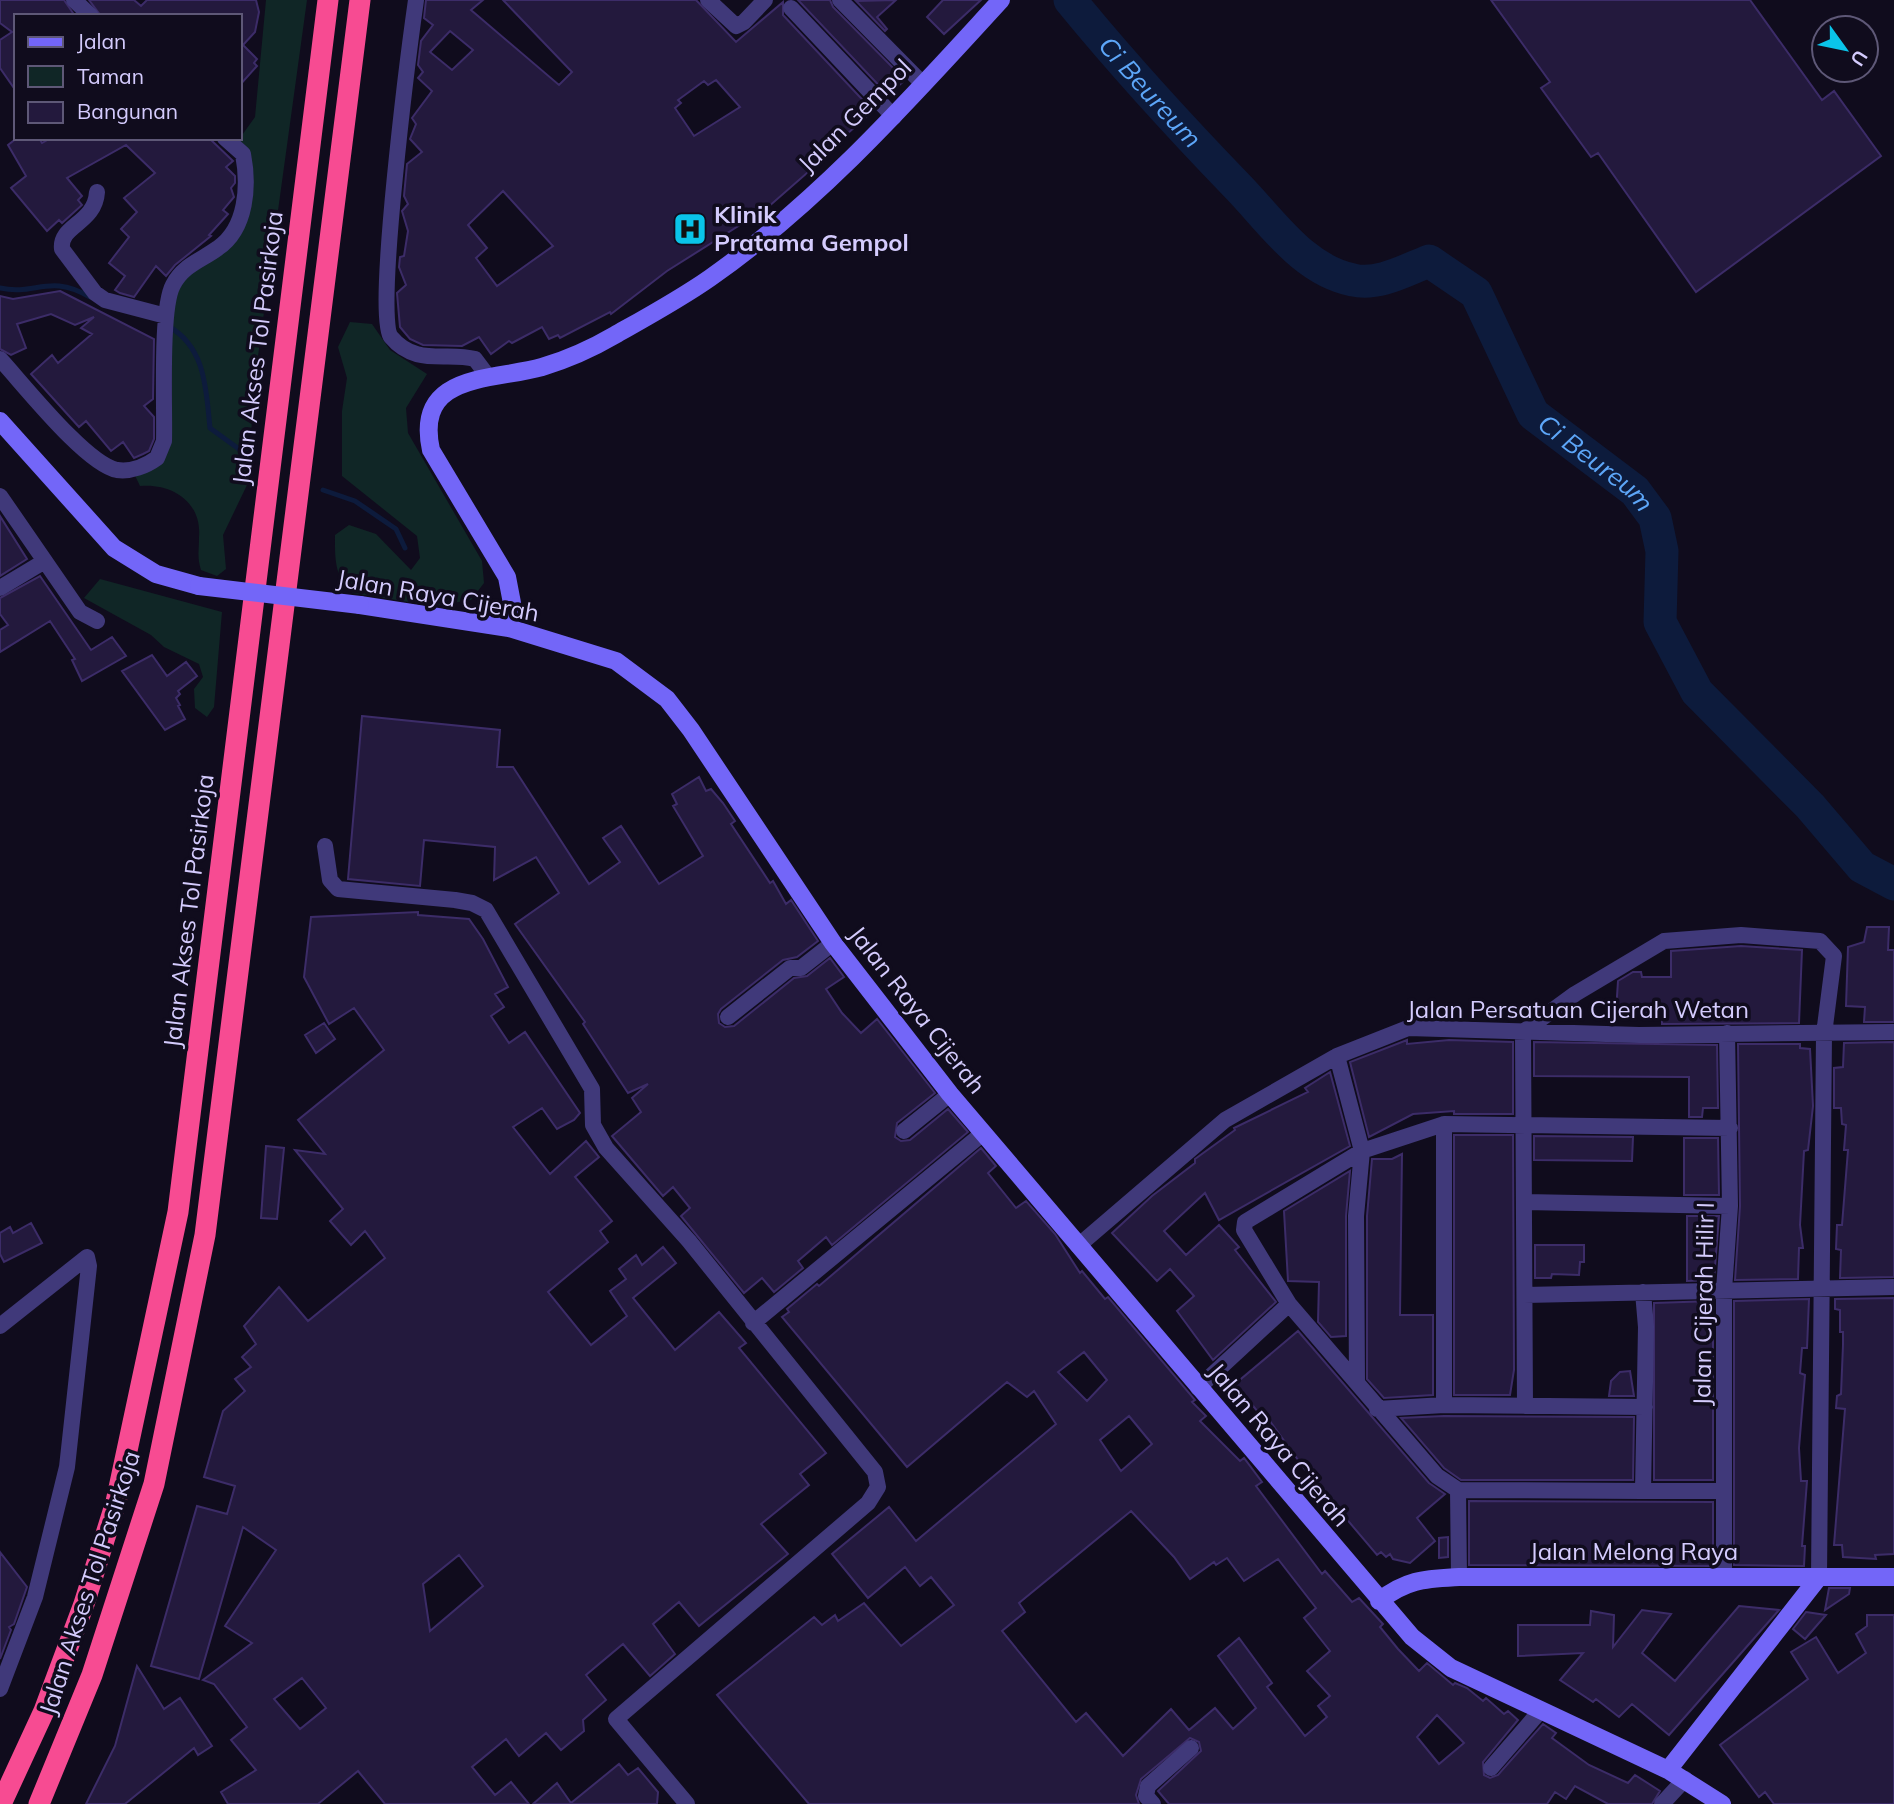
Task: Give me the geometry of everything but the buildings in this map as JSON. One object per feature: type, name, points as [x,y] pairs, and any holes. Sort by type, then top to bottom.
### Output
[{"type":"highway","name":"Jalan Akses Tol Pasirkoja","points":[[1,1804],[44,1711],[84,1604],[116,1502],[178,1213],[328,0]]},
{"type":"highway","name":"Jalan Akses Tol Pasirkoja","points":[[38,1804],[92,1675],[154,1484],[205,1235],[360,0]]},
{"type":"main road","name":"Jalan Gempol","points":[[509,628],[512,603],[507,577],[438,465],[427,433],[435,402],[444,394],[487,375],[540,368],[582,354],[711,277],[782,221],[894,117],[1001,0]]},
{"type":"main road","name":"Jalan Raya Cijerah","points":[[0,421],[114,548],[156,574],[199,586],[360,605],[509,628],[616,661],[642,677],[667,699],[691,730],[833,943],[982,1134],[1380,1601],[1430,1654],[1451,1668],[1668,1770],[1722,1804]]},
{"type":"main road","name":"Jalan Melong Raya","points":[[1380,1601],[1398,1587],[1417,1580],[1459,1577],[1894,1577]]},
{"type":"main road","points":[[1668,1770],[1819,1577]]},
{"type":"street","points":[[74,0],[89,14]]},
{"type":"street","points":[[416,0],[387,273],[386,324],[395,341],[416,353],[435,359],[475,359],[487,375]]},
{"type":"street","points":[[708,0],[736,26],[744,22],[765,0]]},
{"type":"street","points":[[840,0],[923,84]]},
{"type":"street","points":[[791,8],[894,117]]},
{"type":"street","points":[[0,359],[97,462],[119,470],[137,469],[157,458],[164,441],[166,322],[174,283],[190,264],[225,243],[240,218],[246,179],[243,154],[227,140]]},
{"type":"street","points":[[97,192],[93,211],[64,235],[62,249],[95,293],[105,300],[166,322]]},
{"type":"street","points":[[0,496],[80,611],[97,621]]},
{"type":"street","points":[[0,588],[45,561]]},
{"type":"street","points":[[325,846],[330,880],[338,889],[455,900],[486,910],[592,1089],[593,1125],[601,1139],[689,1241],[875,1472],[877,1487],[856,1514],[616,1719],[687,1804]]},
{"type":"street","points":[[1525,1406],[1522,1032],[1575,994],[1664,941],[1741,935],[1819,941],[1828,947],[1834,956],[1824,1034],[1824,1286],[1819,1577]]},
{"type":"street","points":[[728,1017],[790,968],[801,968],[833,943]]},
{"type":"street","name":"Jalan Persatuan Cijerah Wetan","points":[[1079,1246],[1225,1120],[1338,1056],[1408,1028],[1522,1032],[1894,1032]]},
{"type":"street","name":"Jalan Cijerah Hilir I","points":[[1724,1577],[1724,1290],[1730,1206],[1727,1033]]},
{"type":"street","points":[[1338,1056],[1362,1151],[1356,1216],[1357,1382]]},
{"type":"street","points":[[904,1131],[950,1094]]},
{"type":"street","points":[[1444,1124],[1444,1405]]},
{"type":"street","points":[[1724,1492],[1458,1490],[1437,1476],[1289,1304],[1244,1230],[1245,1222],[1362,1151],[1444,1124],[1730,1128]]},
{"type":"street","points":[[753,1323],[982,1134]]},
{"type":"street","points":[[1525,1202],[1730,1206]]},
{"type":"street","points":[[0,1326],[87,1257],[89,1266],[67,1467],[35,1597],[0,1689]]},
{"type":"street","points":[[1525,1294],[1824,1286],[1894,1287]]},
{"type":"street","points":[[1643,1292],[1643,1491]]},
{"type":"street","points":[[1198,1388],[1289,1304]]},
{"type":"street","points":[[1377,1409],[1444,1405],[1645,1407]]},
{"type":"street","points":[[1458,1490],[1459,1577]]},
{"type":"street","points":[[1491,1768],[1541,1710]]},
{"type":"street","points":[[1153,1804],[1146,1796],[1148,1786],[1191,1748]]},
{"type":"street","points":[[1662,1804],[1685,1779]]},
{"type":"green space","points":[[266,0],[307,0],[254,385],[247,485],[223,535],[226,569],[217,576],[201,570],[199,525],[190,505],[174,492],[140,486],[129,463],[154,454],[172,440],[171,284],[226,234],[252,164],[240,146],[240,140],[255,117]]},
{"type":"green space","points":[[350,322],[372,324],[390,350],[427,374],[406,408],[408,433],[482,561],[484,583],[471,600],[434,606],[353,593],[339,574],[335,535],[349,525],[376,534],[411,570],[420,558],[417,536],[342,476],[342,411],[347,378],[338,347]]},
{"type":"green space","points":[[100,579],[222,612],[214,707],[207,717],[195,708],[194,689],[203,677],[199,664],[164,647],[151,635],[84,598]]},
{"type":"waterway","name":"Ci Beureum","points":[[1070,0],[1111,49],[1276,229],[1319,266],[1335,275],[1372,281],[1429,261],[1476,293],[1533,414],[1635,491],[1655,518],[1662,551],[1660,622],[1697,692],[1810,806],[1862,867],[1894,884]]},
{"type":"waterway","points":[[0,288],[13,290],[64,287],[90,297]]},
{"type":"waterway","points":[[168,326],[181,335],[197,357],[205,385],[210,428],[243,452]]},
{"type":"waterway","points":[[323,490],[355,501],[396,529],[405,548]]},
{"type":"place","name":"Klinik Pratama Gempol","points":[[690,229]]}]
